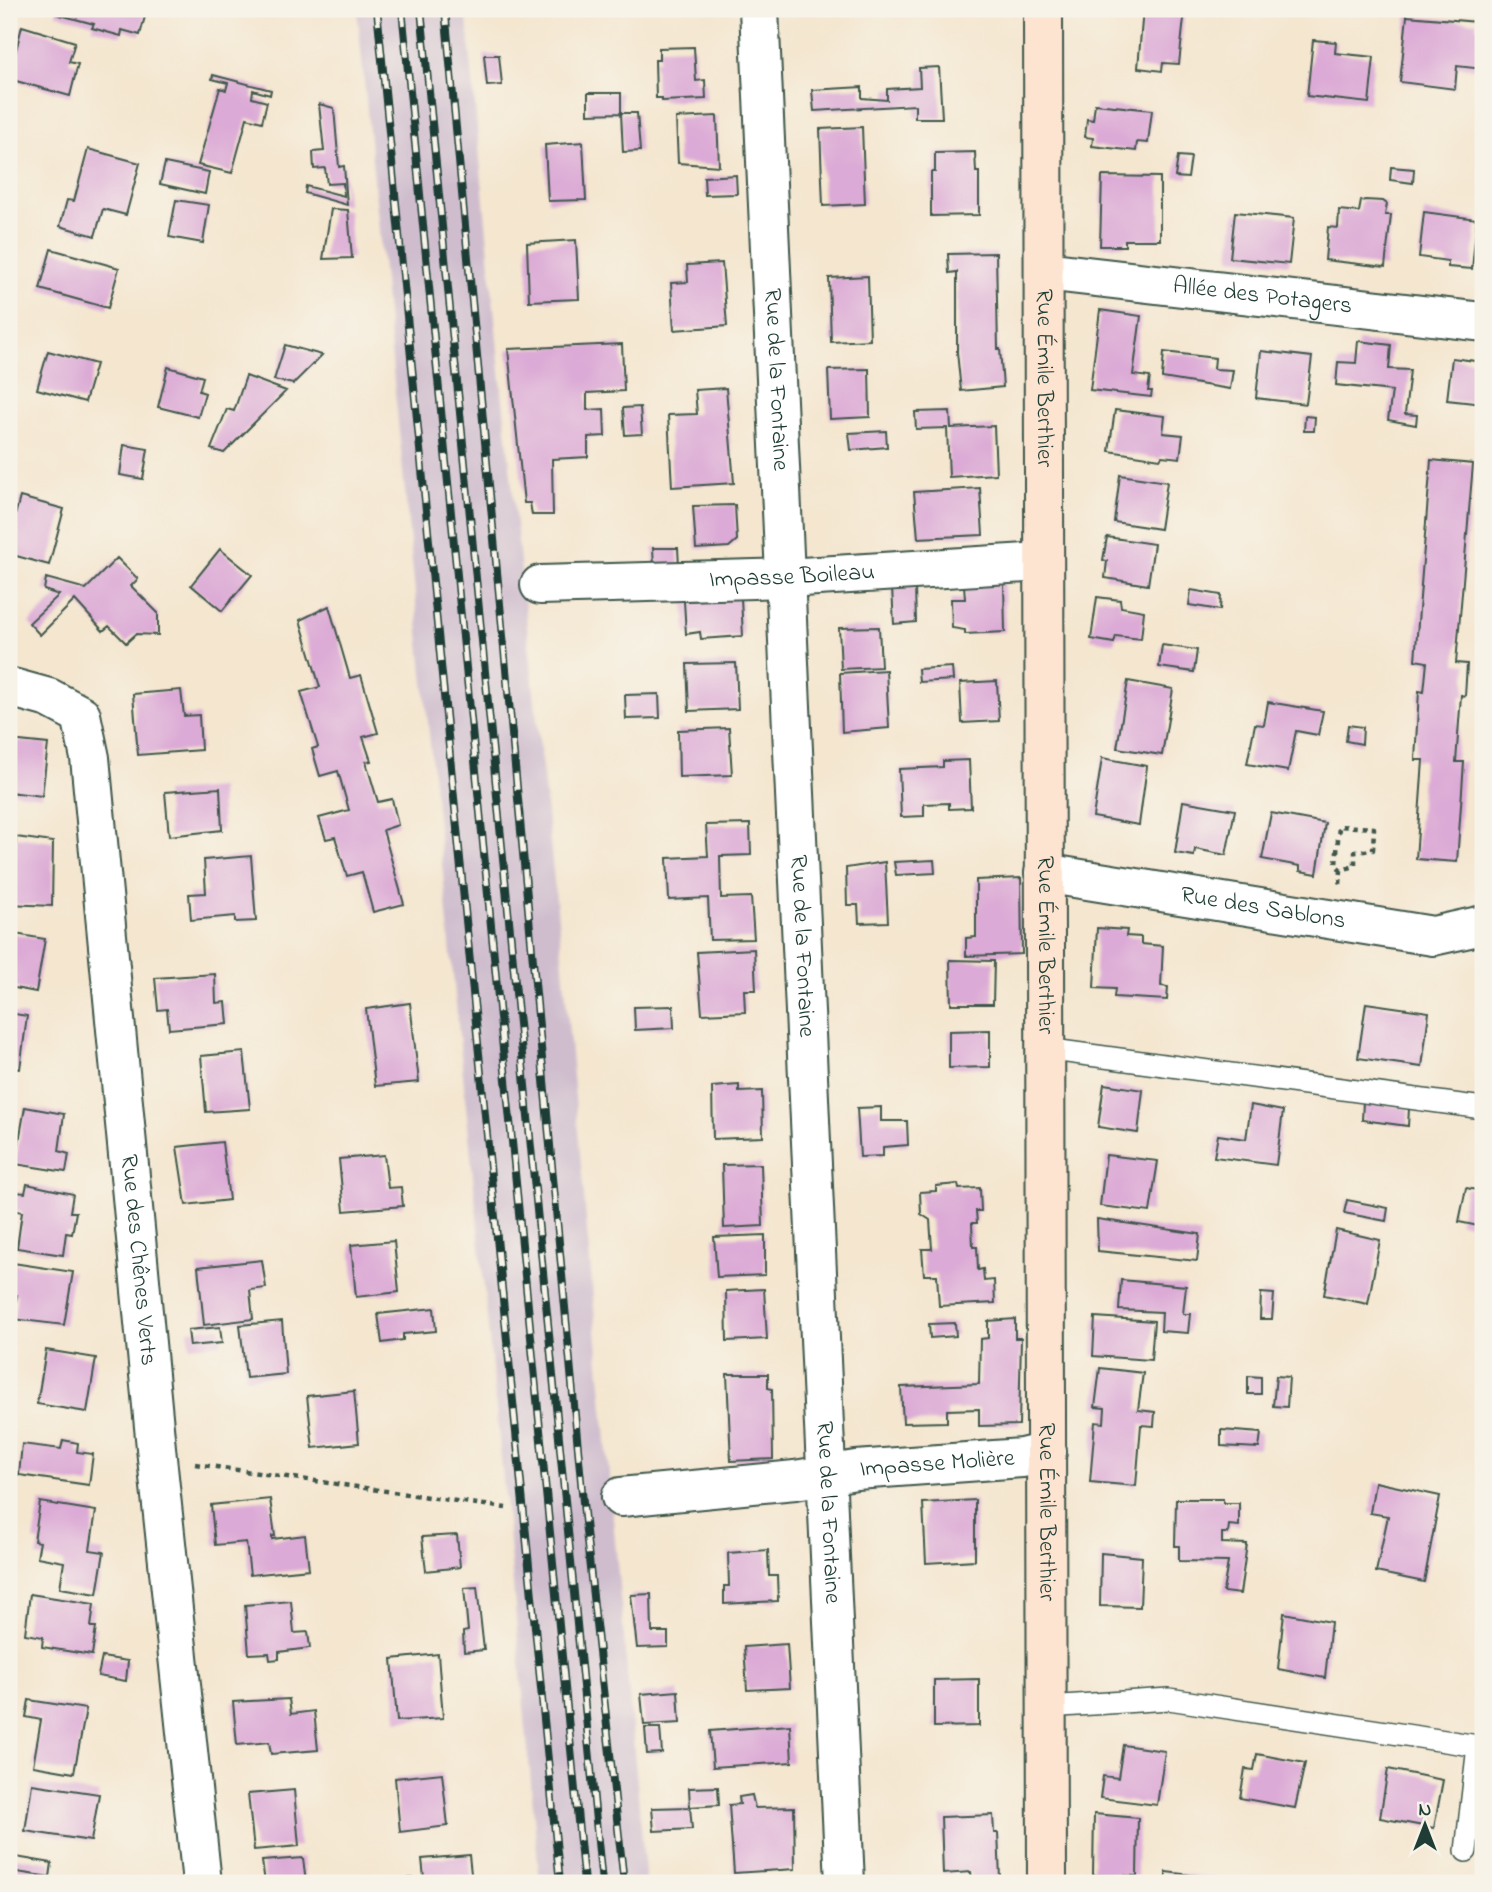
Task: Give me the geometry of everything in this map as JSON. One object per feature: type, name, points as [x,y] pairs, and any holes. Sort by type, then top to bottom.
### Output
[{"type":"street","name":"Rue de la Fontaine","points":[[759,9],[824,1474],[845,1883]]},
{"type":"street","name":"Rue Émile Berthier","points":[[1043,9],[1042,562],[1047,1883]]},
{"type":"street","name":"Allée des Potagers","points":[[1044,271],[1483,322]]},
{"type":"street","name":"Impasse Boileau","points":[[540,585],[786,578],[1042,562]]},
{"type":"street","name":"Rue des Chênes Verts","points":[[9,688],[49,698],[81,715],[90,758],[156,1458],[202,1883]]},
{"type":"street","name":"Rue des Sablons","points":[[1044,873],[1433,936],[1483,925]]},
{"type":"street","name":"Impasse Molière","points":[[621,1497],[796,1480],[824,1474],[1022,1458],[1047,1452]]},
{"type":"lane","points":[[1045,1049],[1483,1108]]},
{"type":"lane","points":[[1047,1707],[1169,1699],[1478,1746],[1466,1852]]},
{"type":"path","points":[[1337,920],[1341,870],[1336,864],[1339,826],[1374,828],[1373,850],[1355,852],[1355,866],[1341,870]]},
{"type":"path","points":[[156,1458],[506,1508]]},
{"type":"shaded area","points":[[357,9],[466,9],[500,372],[563,965],[646,1883],[540,1883],[506,1508]]},
{"type":"building","points":[[57,9],[147,9],[140,35],[122,30],[121,36],[92,28],[94,24],[56,14]]},
{"type":"building","points":[[1143,9],[1185,9],[1179,64],[1163,63],[1162,71],[1138,68]]},
{"type":"building","points":[[1407,16],[1477,22],[1476,27],[1483,28],[1483,69],[1457,66],[1455,89],[1400,82]]},
{"type":"building","points":[[22,26],[75,42],[69,62],[78,64],[70,96],[9,79]]},
{"type":"building","points":[[1313,40],[1336,42],[1335,53],[1374,57],[1369,103],[1307,96]]},
{"type":"building","points":[[694,47],[696,81],[705,80],[706,99],[662,101],[662,98],[656,98],[655,60],[659,60],[659,48]]},
{"type":"building","points":[[484,55],[499,55],[502,85],[487,86]]},
{"type":"building","points":[[939,67],[942,118],[915,118],[915,105],[814,111],[812,90],[862,87],[862,98],[887,100],[887,89],[920,87],[919,68]]},
{"type":"building","points":[[213,75],[271,90],[270,95],[253,90],[252,98],[267,102],[262,122],[247,118],[232,173],[198,165],[220,88],[226,90],[228,83],[212,79]]},
{"type":"building","points":[[588,93],[621,93],[621,113],[588,114]]},
{"type":"building","points":[[319,104],[334,108],[339,167],[344,166],[347,205],[305,193],[306,186],[344,196],[343,183],[327,184],[325,168],[314,169],[313,152],[324,151]]},
{"type":"building","points":[[1095,104],[1152,110],[1148,143],[1137,142],[1136,151],[1092,146],[1093,138],[1085,137],[1087,119],[1093,120]]},
{"type":"building","points":[[621,113],[637,113],[640,151],[623,152]]},
{"type":"building","points":[[717,116],[719,166],[678,163],[676,118]]},
{"type":"building","points":[[862,127],[865,204],[823,206],[820,129]]},
{"type":"building","points":[[583,142],[586,200],[548,201],[545,145]]},
{"type":"building","points":[[88,149],[140,163],[126,215],[103,209],[95,236],[60,226],[67,200],[74,201]]},
{"type":"building","points":[[975,152],[976,172],[979,172],[979,215],[931,216],[931,172],[935,172],[935,153]]},
{"type":"building","points":[[1178,156],[1191,157],[1188,178],[1175,177]]},
{"type":"building","points":[[165,163],[209,172],[205,194],[160,184]]},
{"type":"building","points":[[1391,167],[1414,169],[1413,183],[1390,180]]},
{"type":"building","points":[[736,175],[737,194],[705,195],[704,177]]},
{"type":"building","points":[[1102,176],[1160,177],[1160,240],[1125,240],[1125,246],[1100,246]]},
{"type":"building","points":[[176,200],[209,205],[203,243],[169,237]]},
{"type":"building","points":[[1361,201],[1383,201],[1387,204],[1385,215],[1391,215],[1385,267],[1325,260],[1328,227],[1338,228],[1339,210],[1359,212]]},
{"type":"building","points":[[331,209],[348,210],[352,258],[323,259]]},
{"type":"building","points":[[1235,212],[1294,218],[1289,264],[1230,258]]},
{"type":"building","points":[[1424,212],[1477,219],[1472,269],[1448,267],[1448,261],[1419,257]]},
{"type":"building","points":[[576,240],[579,299],[529,301],[527,243]]},
{"type":"building","points":[[51,249],[119,268],[108,308],[40,289]]},
{"type":"building","points":[[996,253],[998,349],[1003,387],[961,391],[957,352],[957,272],[949,273],[948,254]]},
{"type":"building","points":[[722,263],[727,326],[674,330],[671,283],[688,282],[687,265]]},
{"type":"building","points":[[868,276],[870,340],[831,342],[829,278]]},
{"type":"building","points":[[1100,310],[1141,316],[1133,375],[1150,377],[1148,391],[1152,391],[1151,397],[1090,390]]},
{"type":"building","points":[[1358,341],[1391,345],[1389,369],[1410,370],[1405,414],[1417,415],[1416,425],[1388,420],[1392,391],[1336,385],[1338,362],[1356,363]]},
{"type":"building","points":[[622,344],[624,391],[587,393],[587,410],[604,409],[605,436],[588,437],[588,457],[552,459],[553,515],[532,515],[530,503],[524,503],[508,349]]},
{"type":"building","points":[[285,345],[322,355],[293,384],[274,380]]},
{"type":"building","points":[[48,351],[96,364],[85,402],[37,389]]},
{"type":"building","points":[[1261,351],[1312,357],[1306,404],[1256,398]]},
{"type":"building","points":[[1164,352],[1215,358],[1214,369],[1233,370],[1230,389],[1162,378]]},
{"type":"building","points":[[1452,358],[1483,362],[1483,404],[1447,400]]},
{"type":"building","points":[[168,367],[203,377],[199,391],[205,393],[198,417],[158,407]]},
{"type":"building","points":[[869,369],[870,417],[830,419],[828,370]]},
{"type":"building","points":[[246,376],[286,391],[224,453],[211,449],[227,409],[234,411]]},
{"type":"building","points":[[726,388],[734,483],[672,487],[668,415],[697,414],[695,390]]},
{"type":"building","points":[[640,407],[642,434],[625,435],[623,408]]},
{"type":"building","points":[[1115,410],[1165,416],[1163,433],[1183,435],[1180,458],[1162,456],[1160,459],[1109,451]]},
{"type":"building","points":[[950,411],[951,428],[994,426],[996,474],[949,477],[947,428],[916,429],[915,412]]},
{"type":"building","points":[[1305,416],[1315,417],[1314,431],[1304,431]]},
{"type":"building","points":[[886,431],[887,447],[851,450],[849,433]]},
{"type":"building","points":[[124,445],[148,449],[143,479],[120,475]]},
{"type":"building","points":[[1431,460],[1473,464],[1456,663],[1467,664],[1465,696],[1461,695],[1456,762],[1464,762],[1457,862],[1416,859],[1423,760],[1415,760],[1419,691],[1424,692],[1427,662],[1415,660]]},
{"type":"building","points":[[1120,475],[1167,482],[1160,529],[1114,522]]},
{"type":"building","points":[[980,488],[983,535],[918,538],[914,492]]},
{"type":"building","points":[[20,497],[64,509],[49,565],[9,554],[9,538]]},
{"type":"building","points":[[735,505],[737,540],[729,547],[696,549],[693,506]]},
{"type":"building","points":[[1107,537],[1154,544],[1148,585],[1105,578],[1107,561],[1103,560]]},
{"type":"building","points":[[653,548],[678,548],[679,566],[654,567]]},
{"type":"building","points":[[220,549],[252,575],[222,611],[191,585]]},
{"type":"building","points":[[117,558],[138,579],[131,586],[158,613],[158,635],[136,634],[126,643],[109,626],[103,631],[75,600],[40,635],[29,623],[59,595],[44,590],[46,578],[86,589]]},
{"type":"building","points":[[1004,583],[1005,632],[965,634],[965,630],[952,628],[951,599],[965,599],[964,585]]},
{"type":"building","points":[[915,587],[916,622],[894,624],[892,588]]},
{"type":"building","points":[[1191,590],[1221,595],[1220,610],[1189,605]]},
{"type":"building","points":[[1097,597],[1120,600],[1121,607],[1144,611],[1141,639],[1116,636],[1114,643],[1091,639]]},
{"type":"building","points":[[741,598],[743,636],[701,639],[700,632],[686,634],[684,601]]},
{"type":"building","points":[[329,606],[350,678],[361,675],[378,733],[363,737],[371,761],[366,762],[378,802],[392,799],[398,825],[383,830],[404,904],[373,912],[362,872],[347,876],[335,837],[326,839],[319,818],[349,810],[338,771],[320,776],[312,749],[318,747],[301,692],[320,687],[300,620]]},
{"type":"building","points":[[879,627],[881,667],[841,669],[839,628]]},
{"type":"building","points":[[1162,645],[1197,650],[1194,672],[1159,667]]},
{"type":"building","points":[[736,663],[738,709],[689,711],[687,664]]},
{"type":"building","points":[[952,667],[953,680],[919,682],[918,669]]},
{"type":"building","points":[[886,670],[889,728],[842,732],[840,673]]},
{"type":"building","points":[[997,681],[999,721],[962,723],[960,683]]},
{"type":"building","points":[[1128,681],[1173,689],[1162,755],[1117,748]]},
{"type":"building","points":[[181,690],[184,716],[199,715],[201,750],[138,755],[133,694]]},
{"type":"building","points":[[659,694],[660,718],[626,719],[625,695]]},
{"type":"building","points":[[1268,702],[1323,711],[1318,735],[1296,731],[1288,771],[1247,764],[1255,724],[1264,725]]},
{"type":"building","points":[[1348,725],[1363,727],[1362,744],[1346,741]]},
{"type":"building","points":[[729,728],[732,775],[679,777],[678,730]]},
{"type":"building","points":[[10,740],[48,744],[42,796],[9,792]]},
{"type":"building","points":[[1102,758],[1147,766],[1139,825],[1093,817]]},
{"type":"building","points":[[969,760],[971,808],[949,809],[949,803],[924,804],[924,816],[901,817],[899,769],[943,767],[943,761]]},
{"type":"building","points":[[220,788],[222,830],[169,836],[165,792]]},
{"type":"building","points":[[1183,801],[1235,810],[1226,855],[1195,849],[1194,856],[1175,853]]},
{"type":"building","points":[[1271,813],[1325,823],[1317,874],[1300,871],[1300,866],[1262,859]]},
{"type":"building","points":[[750,824],[751,855],[720,856],[721,898],[751,897],[754,939],[710,940],[708,898],[669,900],[667,858],[708,856],[706,825]]},
{"type":"building","points":[[16,837],[53,842],[52,906],[9,904],[9,859],[15,860]]},
{"type":"building","points":[[251,856],[256,921],[235,922],[235,916],[191,920],[189,894],[206,893],[204,860]]},
{"type":"building","points":[[934,860],[935,873],[896,875],[894,862]]},
{"type":"building","points":[[885,862],[888,922],[859,923],[858,905],[847,905],[846,868]]},
{"type":"building","points":[[1021,878],[1022,954],[966,956],[966,938],[976,937],[976,880]]},
{"type":"building","points":[[1097,928],[1127,930],[1126,936],[1141,937],[1141,944],[1163,946],[1161,986],[1168,987],[1167,1000],[1114,997],[1115,989],[1094,988]]},
{"type":"building","points":[[9,933],[45,939],[36,992],[9,987]]},
{"type":"building","points":[[754,949],[756,990],[744,990],[745,1012],[702,1014],[697,952]]},
{"type":"building","points":[[950,960],[994,961],[993,1004],[951,1004]]},
{"type":"building","points":[[215,974],[216,1003],[226,1002],[228,1024],[169,1029],[167,1009],[158,1010],[155,978]]},
{"type":"building","points":[[410,1003],[419,1082],[375,1086],[366,1009]]},
{"type":"building","points":[[1366,1003],[1429,1012],[1422,1067],[1358,1058]]},
{"type":"building","points":[[673,1006],[674,1028],[635,1030],[634,1007]]},
{"type":"building","points":[[9,1013],[27,1016],[20,1069],[9,1068]]},
{"type":"building","points":[[990,1030],[990,1067],[949,1068],[949,1031]]},
{"type":"building","points":[[244,1052],[250,1109],[206,1112],[201,1056]]},
{"type":"building","points":[[1104,1084],[1143,1090],[1138,1133],[1098,1127]]},
{"type":"building","points":[[739,1085],[739,1092],[762,1091],[763,1137],[713,1139],[712,1087]]},
{"type":"building","points":[[1363,1102],[1409,1108],[1408,1126],[1362,1120]]},
{"type":"building","points":[[1251,1105],[1283,1111],[1276,1165],[1214,1157],[1218,1135],[1246,1139]]},
{"type":"building","points":[[25,1107],[64,1114],[59,1151],[69,1154],[66,1172],[15,1164]]},
{"type":"building","points":[[881,1107],[881,1121],[907,1121],[908,1145],[883,1147],[883,1156],[860,1157],[857,1108]]},
{"type":"building","points":[[222,1142],[229,1200],[186,1205],[177,1147]]},
{"type":"building","points":[[384,1155],[388,1188],[401,1187],[403,1206],[344,1211],[339,1159]]},
{"type":"building","points":[[1106,1155],[1158,1161],[1150,1212],[1100,1206]]},
{"type":"building","points":[[761,1164],[763,1226],[724,1228],[722,1165]]},
{"type":"building","points":[[27,1184],[73,1194],[70,1212],[76,1212],[72,1234],[66,1233],[63,1255],[17,1248],[22,1212],[13,1210],[16,1192],[25,1193]]},
{"type":"building","points":[[958,1184],[959,1189],[980,1188],[981,1211],[976,1211],[977,1223],[972,1223],[973,1247],[977,1247],[978,1270],[983,1269],[984,1281],[994,1280],[995,1303],[939,1306],[937,1275],[924,1275],[922,1249],[932,1249],[930,1220],[921,1214],[920,1192],[936,1191],[936,1186]]},
{"type":"building","points":[[1466,1188],[1483,1191],[1483,1227],[1459,1222]]},
{"type":"building","points":[[1347,1200],[1388,1208],[1386,1221],[1344,1213]]},
{"type":"building","points":[[1097,1219],[1200,1234],[1197,1261],[1098,1251]]},
{"type":"building","points":[[1336,1230],[1380,1240],[1368,1304],[1324,1295]]},
{"type":"building","points":[[765,1235],[765,1275],[717,1277],[714,1237]]},
{"type":"building","points":[[394,1241],[399,1292],[356,1297],[351,1245]]},
{"type":"building","points":[[262,1260],[266,1288],[250,1290],[253,1319],[204,1325],[198,1267]]},
{"type":"building","points":[[13,1263],[73,1272],[64,1325],[13,1319],[17,1295],[9,1293]]},
{"type":"building","points":[[1121,1280],[1186,1286],[1183,1314],[1190,1314],[1188,1333],[1161,1331],[1162,1312],[1119,1310]]},
{"type":"building","points":[[764,1289],[767,1339],[727,1341],[726,1291]]},
{"type":"building","points":[[1261,1293],[1274,1294],[1272,1319],[1260,1319]]},
{"type":"building","points":[[434,1308],[436,1331],[403,1334],[403,1340],[382,1343],[378,1314]]},
{"type":"building","points":[[1095,1317],[1154,1321],[1151,1360],[1093,1356]]},
{"type":"building","points":[[1015,1319],[1015,1338],[1021,1338],[1019,1425],[979,1426],[979,1409],[947,1410],[947,1422],[903,1423],[901,1387],[979,1384],[980,1339],[988,1338],[988,1321]]},
{"type":"building","points":[[282,1321],[286,1374],[246,1378],[240,1325]]},
{"type":"building","points":[[955,1323],[956,1336],[930,1338],[929,1324]]},
{"type":"building","points":[[220,1327],[222,1343],[190,1346],[188,1330]]},
{"type":"building","points":[[46,1350],[96,1358],[87,1412],[37,1404]]},
{"type":"building","points":[[1100,1368],[1143,1373],[1138,1410],[1155,1412],[1154,1426],[1141,1425],[1136,1486],[1090,1482],[1095,1422],[1104,1423],[1105,1408],[1095,1407]]},
{"type":"building","points":[[727,1374],[768,1374],[768,1388],[772,1389],[773,1459],[731,1461]]},
{"type":"building","points":[[1248,1376],[1261,1377],[1261,1394],[1248,1394]]},
{"type":"building","points":[[1276,1376],[1289,1377],[1287,1407],[1273,1406]]},
{"type":"building","points":[[354,1391],[359,1443],[313,1448],[307,1396]]},
{"type":"building","points":[[1221,1430],[1261,1433],[1259,1448],[1221,1446]]},
{"type":"building","points":[[63,1440],[78,1443],[77,1452],[93,1454],[89,1485],[19,1475],[22,1444],[61,1449]]},
{"type":"building","points":[[1375,1482],[1440,1496],[1424,1582],[1376,1572],[1388,1516],[1370,1513]]},
{"type":"building","points":[[270,1499],[275,1536],[272,1536],[272,1539],[305,1535],[309,1569],[250,1575],[246,1542],[215,1545],[211,1505]]},
{"type":"building","points":[[1176,1499],[1223,1499],[1223,1503],[1239,1503],[1239,1526],[1229,1525],[1228,1533],[1222,1533],[1222,1543],[1247,1544],[1240,1594],[1223,1592],[1228,1562],[1179,1561],[1179,1546],[1175,1546]]},
{"type":"building","points":[[975,1500],[975,1560],[926,1563],[923,1503]]},
{"type":"building","points":[[40,1502],[96,1511],[90,1550],[104,1552],[97,1594],[60,1588],[64,1562],[37,1557],[40,1542],[34,1541]]},
{"type":"building","points":[[457,1535],[460,1567],[426,1571],[422,1537]]},
{"type":"building","points":[[768,1550],[769,1576],[777,1576],[778,1601],[724,1604],[724,1586],[729,1586],[728,1553]]},
{"type":"building","points":[[1101,1553],[1142,1557],[1140,1607],[1100,1606]]},
{"type":"building","points":[[477,1587],[484,1650],[464,1652],[463,1632],[468,1631],[464,1588]]},
{"type":"building","points":[[30,1594],[94,1604],[91,1627],[96,1627],[92,1655],[42,1647],[43,1637],[25,1634]]},
{"type":"building","points":[[651,1594],[652,1632],[668,1632],[668,1647],[637,1648],[631,1595]]},
{"type":"building","points":[[291,1601],[294,1633],[308,1632],[310,1648],[279,1652],[279,1659],[270,1660],[269,1653],[249,1654],[245,1605]]},
{"type":"building","points":[[1284,1613],[1331,1622],[1325,1678],[1278,1669]]},
{"type":"building","points":[[787,1644],[790,1688],[747,1690],[744,1647]]},
{"type":"building","points":[[438,1654],[443,1718],[397,1721],[392,1659]]},
{"type":"building","points":[[102,1657],[128,1661],[126,1681],[98,1676]]},
{"type":"building","points":[[979,1679],[979,1726],[934,1727],[934,1680]]},
{"type":"building","points":[[678,1691],[680,1723],[644,1725],[641,1694]]},
{"type":"building","points":[[289,1699],[291,1714],[314,1711],[318,1750],[271,1754],[269,1742],[237,1745],[233,1702]]},
{"type":"building","points":[[29,1700],[86,1709],[74,1773],[33,1766],[41,1720],[26,1717]]},
{"type":"building","points":[[790,1725],[792,1762],[713,1767],[710,1731]]},
{"type":"building","points":[[645,1728],[660,1728],[662,1753],[647,1754]]},
{"type":"building","points":[[1123,1745],[1165,1751],[1157,1805],[1100,1798],[1103,1776],[1118,1778]]},
{"type":"building","points":[[1257,1754],[1305,1763],[1295,1808],[1240,1798],[1245,1769],[1254,1770]]},
{"type":"building","points":[[1388,1769],[1443,1780],[1434,1828],[1380,1818]]},
{"type":"building","points":[[442,1773],[448,1826],[400,1832],[395,1778]]},
{"type":"building","points":[[32,1784],[99,1794],[91,1841],[25,1831]]},
{"type":"building","points":[[718,1787],[719,1805],[690,1807],[689,1788]]},
{"type":"building","points":[[294,1790],[299,1846],[254,1850],[248,1794]]},
{"type":"building","points":[[752,1795],[755,1808],[794,1807],[795,1869],[734,1873],[729,1805],[740,1804],[739,1797]]},
{"type":"building","points":[[690,1807],[692,1829],[654,1831],[652,1808]]},
{"type":"building","points":[[1094,1814],[1138,1818],[1137,1876],[1093,1875]]},
{"type":"building","points":[[993,1815],[994,1833],[998,1833],[1000,1878],[972,1879],[971,1872],[943,1874],[941,1817]]},
{"type":"building","points":[[469,1855],[472,1883],[408,1883],[408,1878],[424,1878],[422,1859]]},
{"type":"building","points":[[10,1856],[52,1863],[50,1877],[10,1871]]},
{"type":"building","points":[[303,1858],[306,1883],[265,1883],[262,1861]]},
{"type":"building","points":[[1166,1872],[1217,1878],[1216,1883],[1166,1883]]},
{"type":"railway","points":[[377,9],[560,1883]]},
{"type":"railway","points":[[402,9],[584,1883]]},
{"type":"railway","points":[[421,9],[602,1883]]},
{"type":"railway","points":[[445,9],[584,1513],[624,1883]]}]
